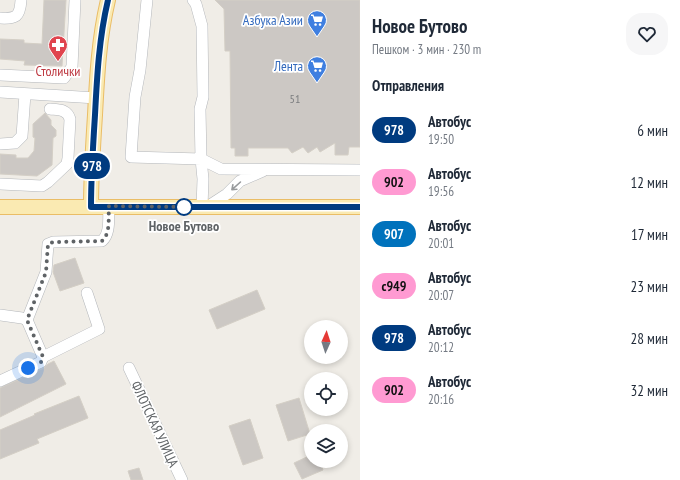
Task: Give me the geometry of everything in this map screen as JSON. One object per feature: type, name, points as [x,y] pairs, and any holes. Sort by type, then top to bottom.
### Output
[{"type":"main road","points":[[91,207],[91,176],[97,67],[108,0]]},
{"type":"main road","points":[[0,207],[360,207]]},
{"type":"street","points":[[0,18],[15,17],[20,9],[21,0]]},
{"type":"street","points":[[0,75],[64,78],[72,67],[75,0]]},
{"type":"street","points":[[147,0],[140,70],[133,98],[131,157],[201,159],[221,169],[360,170]]},
{"type":"street","points":[[193,0],[196,4],[202,26],[203,97],[200,109],[201,159],[205,207],[227,194],[240,181],[267,169]]},
{"type":"street","points":[[0,92],[96,98]]},
{"type":"street","points":[[0,144],[15,143],[22,136],[25,94]]},
{"type":"street","points":[[0,184],[42,186],[65,166],[68,158],[69,115],[65,111],[50,110]]},
{"type":"street","points":[[43,357],[27,320],[46,272],[48,244],[53,242],[102,241],[108,232],[109,206]]},
{"type":"street","points":[[0,381],[41,362],[43,357],[99,329],[87,293]]},
{"type":"street","points":[[0,315],[27,320]]},
{"type":"street","name":"ФЛОТСКАЯ УЛИЦА","points":[[129,368],[182,480]]},
{"type":"building","points":[[44,0],[66,0],[62,66],[24,65],[25,61],[0,59],[0,39],[24,40],[24,43],[42,44]]},
{"type":"building","points":[[215,0],[360,0],[360,147],[349,147],[348,155],[335,155],[335,143],[320,152],[317,147],[308,153],[303,147],[292,153],[288,148],[248,148],[248,156],[235,156],[235,148],[231,148],[230,51],[225,51],[224,9]]},
{"type":"building","points":[[45,113],[51,120],[51,125],[56,130],[56,136],[53,138],[52,165],[37,176],[0,174],[0,154],[16,155],[16,158],[28,158],[34,151],[35,138],[33,137],[33,124]]},
{"type":"building","points":[[75,258],[84,283],[60,291],[53,272],[54,265]]},
{"type":"building","points":[[257,290],[265,309],[217,329],[209,310]]},
{"type":"building","points":[[54,361],[66,384],[0,417],[0,388],[44,368]]},
{"type":"building","points":[[79,396],[88,418],[37,439],[39,443],[0,459],[0,430],[35,415],[34,414]]},
{"type":"building","points":[[299,398],[307,424],[304,424],[304,436],[288,441],[276,405]]},
{"type":"building","points":[[250,419],[263,458],[243,465],[229,426]]},
{"type":"building","points":[[304,458],[304,468],[322,468],[323,470],[302,479],[294,463]]},
{"type":"building","points":[[139,468],[143,480],[131,480],[128,471]]},
{"type":"bus line","name":"978","points":[[108,0],[97,67],[91,176],[91,207],[360,207]]},
{"type":"place","name":"Азбука Азии","points":[[317,37]]},
{"type":"place","name":"Столички","points":[[58,62]]},
{"type":"place","name":"Лента","points":[[317,83]]},
{"type":"place","name":"Новое Бутово","points":[[184,207]]},
{"type":"route","points":[[28,368],[41,362],[43,357],[27,320],[44,280],[48,244],[53,242],[102,241],[108,232],[109,206],[184,207]]}]
